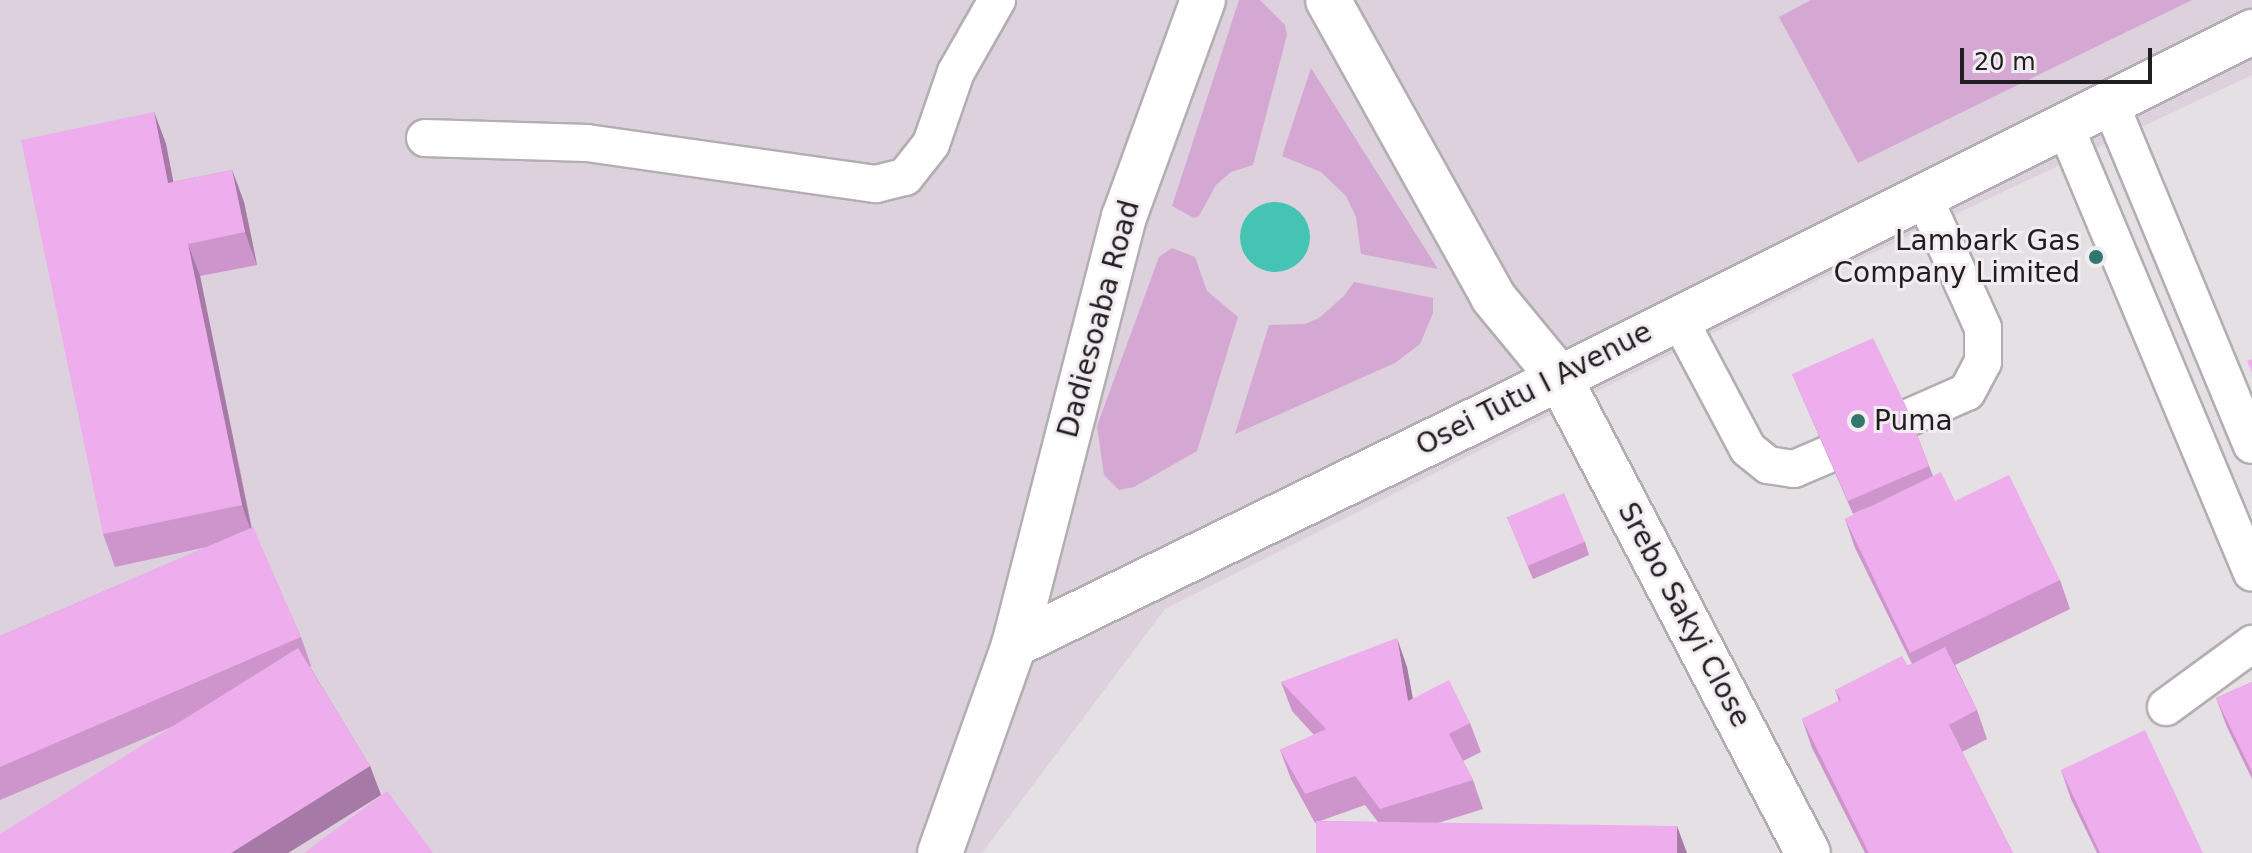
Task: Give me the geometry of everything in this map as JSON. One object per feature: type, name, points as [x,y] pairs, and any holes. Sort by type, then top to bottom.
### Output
[{"type":"street","name":"Dadiesoaba Road","points":[[1014,645],[1124,217],[1203,0]]},
{"type":"street","name":"Srebo Sakyi Close","points":[[1328,0],[1493,297],[1559,377],[1808,853]]},
{"type":"street","name":"Osei Tutu I Avenue","points":[[1014,645],[2252,32]]},
{"type":"street","points":[[940,853],[1014,645]]},
{"type":"lane","points":[[425,138],[587,143],[876,184],[905,177],[931,144],[956,72],[997,0]]},
{"type":"lane","points":[[2110,103],[2252,445]]},
{"type":"lane","points":[[2065,126],[2252,572]]},
{"type":"lane","points":[[1910,417],[1967,392],[1983,362],[1983,328],[1923,195]]},
{"type":"lane","points":[[1678,317],[1748,449],[1768,465],[1794,469],[1827,455]]},
{"type":"lane","points":[[2166,707],[2252,644]]},
{"type":"shaded area","points":[[0,0],[2252,0],[2252,75],[1864,257],[1165,609],[982,853],[0,853]]},
{"type":"shaded area","points":[[1239,0],[1260,0],[1285,25],[1287,35],[1253,165],[1231,172],[1216,185],[1199,216],[1194,218],[1172,206]]},
{"type":"shaded area","points":[[1811,0],[2192,0],[1858,163],[1779,17]]},
{"type":"shaded area","points":[[1311,68],[1438,269],[1361,254],[1356,217],[1346,196],[1321,172],[1282,156]]},
{"type":"shaded area","points":[[1268,202],[1282,202],[1304,217],[1310,237],[1308,250],[1300,262],[1282,272],[1268,272],[1246,257],[1240,244],[1240,230],[1255,208]]},
{"type":"shaded area","points":[[1172,248],[1195,257],[1207,291],[1238,317],[1197,451],[1134,487],[1119,490],[1104,475],[1097,426],[1159,257]]},
{"type":"shaded area","points":[[1354,282],[1433,298],[1433,313],[1420,344],[1395,363],[1235,434],[1269,325],[1305,324],[1319,318],[1344,296]]},
{"type":"building","points":[[154,112],[168,183],[232,170],[245,232],[188,244],[242,505],[103,534],[21,140]]},
{"type":"building","points":[[1873,338],[1905,404],[1929,466],[1848,501],[1792,374]]},
{"type":"building","points":[[1941,472],[1955,501],[2009,475],[2060,580],[1910,653],[1845,519]]},
{"type":"building","points":[[1564,493],[1585,542],[1528,566],[1507,517]]},
{"type":"building","points":[[253,527],[301,637],[0,767],[0,636]]},
{"type":"building","points":[[1397,638],[1408,701],[1449,680],[1470,723],[1449,734],[1473,780],[1380,809],[1355,776],[1305,794],[1280,750],[1326,729],[1281,682]]},
{"type":"building","points":[[1945,647],[1977,710],[1949,725],[2013,853],[1869,853],[1802,719],[1841,700],[1835,690],[1902,656],[1908,666]]},
{"type":"building","points":[[298,648],[370,766],[231,853],[0,853],[0,834]]},
{"type":"building","points":[[2252,682],[2252,772],[2216,698]]},
{"type":"building","points":[[2145,730],[2203,853],[2100,853],[2061,770]]},
{"type":"building","points":[[387,791],[433,853],[304,853]]},
{"type":"building","points":[[1316,821],[1677,826],[1677,853],[1316,853]]},
{"type":"place","name":"Lambark Gas Company Limited","points":[[2096,257]]},
{"type":"place","name":"Puma","points":[[1858,421]]}]
